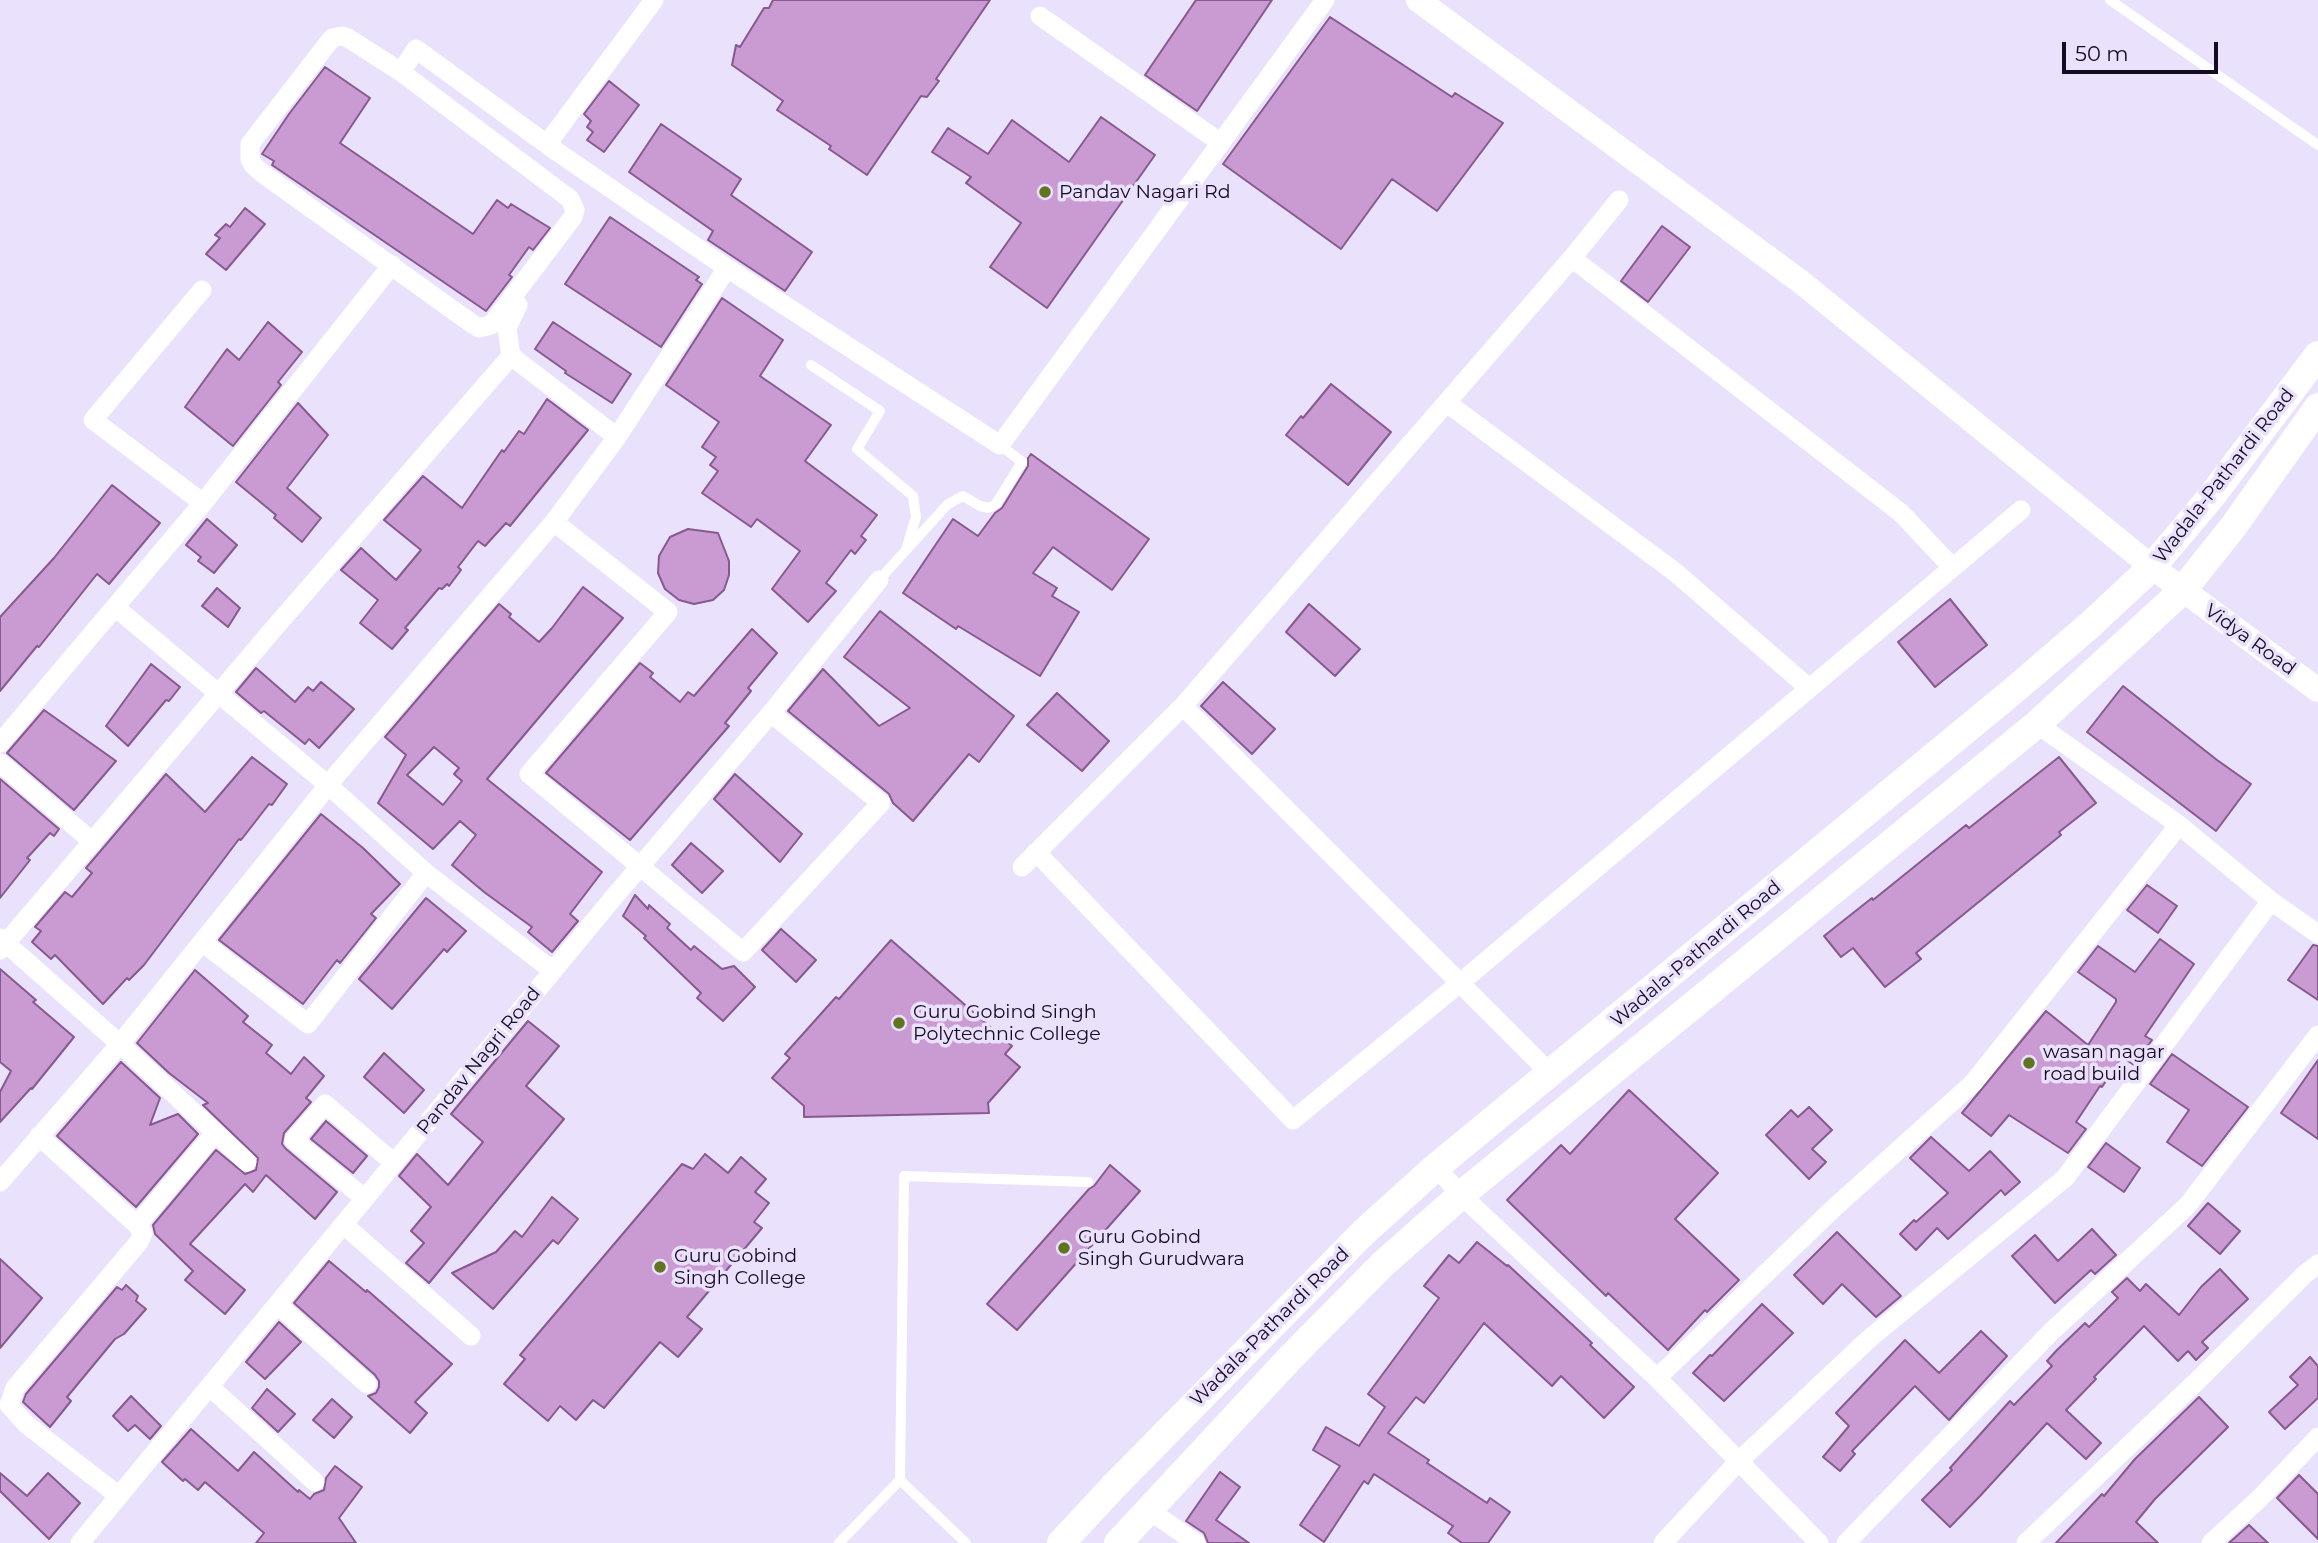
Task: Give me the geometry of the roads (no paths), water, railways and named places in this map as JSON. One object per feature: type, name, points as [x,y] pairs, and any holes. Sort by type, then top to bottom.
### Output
[{"type":"main road","name":"Wadala-Pathardi Road","points":[[1061,1543],[1354,1242],[1436,1167],[2013,691],[2151,567],[2211,496],[2318,355]]},
{"type":"main road","name":"Wadala-Pathardi Road","points":[[1118,1543],[1291,1357],[1384,1264],[1461,1195],[2037,724],[2182,591],[2233,527],[2318,407]]},
{"type":"street","points":[[547,144],[654,0]]},
{"type":"street","points":[[401,72],[416,49],[547,144],[727,268],[1000,445],[1325,0]]},
{"type":"street","name":"Vidya Road","points":[[1418,0],[1801,282],[2151,567],[2318,690]]},
{"type":"street","points":[[1040,16],[1221,143]]},
{"type":"street","points":[[332,38],[348,38],[401,72],[570,199],[575,210],[573,217],[491,326],[479,328],[471,323],[253,165],[249,153],[250,144],[332,38]]},
{"type":"street","points":[[1021,867],[1183,706],[1572,258],[1619,200]]},
{"type":"street","points":[[555,258],[519,302],[507,328],[511,356],[617,437]]},
{"type":"street","points":[[1572,258],[1901,513],[1952,567]]},
{"type":"street","points":[[0,743],[203,503],[392,265]]},
{"type":"street","points":[[0,1182],[120,1044],[328,785],[554,522],[617,437],[727,268]]},
{"type":"street","points":[[202,290],[93,420],[203,503]]},
{"type":"street","points":[[247,1162],[120,1044],[2,944],[511,356]]},
{"type":"street","points":[[1447,403],[1675,572],[1809,688]]},
{"type":"street","points":[[1036,852],[1293,1120],[1460,983],[2021,510]]},
{"type":"street","points":[[554,522],[668,612],[529,774],[743,952],[881,803],[771,713]]},
{"type":"street","name":"Pandav Nagri Road","points":[[80,1543],[879,580]]},
{"type":"street","points":[[115,607],[328,785],[426,873],[553,971]]},
{"type":"street","points":[[1183,706],[1551,1074]]},
{"type":"street","points":[[2037,724],[2179,825],[2271,901],[2318,934]]},
{"type":"street","points":[[0,763],[93,842]]},
{"type":"street","points":[[1657,1378],[1835,1207],[1973,1083],[2179,825]]},
{"type":"street","points":[[202,942],[308,1024],[426,873]]},
{"type":"street","points":[[1664,1543],[1738,1462],[1870,1338],[2065,1178],[2271,901]]},
{"type":"street","points":[[1846,1543],[2051,1332],[2188,1205],[2318,1035]]},
{"type":"street","points":[[364,1198],[294,1140],[325,1104],[394,1163]]},
{"type":"street","points":[[137,1224],[215,1133]]},
{"type":"street","points":[[39,1136],[137,1224],[142,1233],[139,1242],[15,1388],[9,1405],[26,1424],[120,1496]]},
{"type":"street","points":[[1436,1167],[1461,1195],[1657,1378],[1819,1543]]},
{"type":"street","points":[[344,1225],[471,1336]]},
{"type":"street","points":[[2026,1543],[2318,1264]]},
{"type":"street","points":[[278,1305],[367,1384]]},
{"type":"street","points":[[210,1387],[314,1482]]},
{"type":"street","points":[[2211,1543],[2259,1499],[2318,1437]]},
{"type":"street","points":[[1149,1510],[1196,1543]]},
{"type":"lane","points":[[2110,0],[2318,145]]},
{"type":"lane","points":[[811,365],[880,411],[857,449],[913,496],[916,517],[906,550]]},
{"type":"lane","points":[[879,580],[947,505],[963,496],[980,506],[989,508],[996,504],[1022,462],[1000,445]]},
{"type":"lane","points":[[839,1543],[900,1480],[904,1176],[1088,1182]]},
{"type":"lane","points":[[900,1480],[967,1543]]},
{"type":"place","name":"Pandav Nagari Rd","points":[[1045,192]]},
{"type":"place","name":"Guru Gobind Singh Polytechnic College","points":[[899,1023]]},
{"type":"place","name":"wasan nagar road build","points":[[2029,1063]]},
{"type":"place","name":"Guru Gobind Singh Gurudwara","points":[[1064,1248]]},
{"type":"place","name":"Guru Gobind Singh College","points":[[660,1267]]}]
